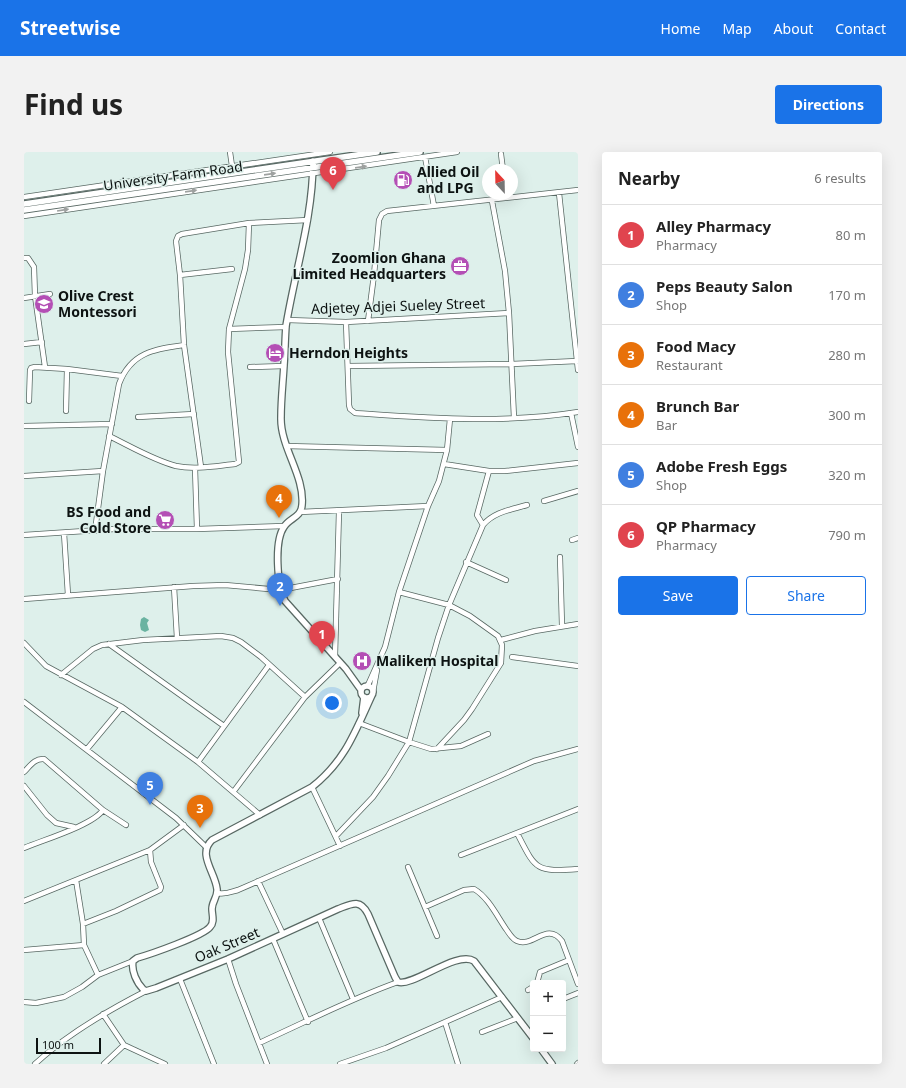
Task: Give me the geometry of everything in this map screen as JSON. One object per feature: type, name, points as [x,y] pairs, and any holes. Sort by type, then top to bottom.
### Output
[{"type":"street","points":[[230,152],[232,166]]},
{"type":"street","points":[[24,197],[330,152]]},
{"type":"street","name":"University Farm Road","points":[[24,204],[313,167],[377,152]]},
{"type":"street","name":"University Farm Road","points":[[24,210],[420,152]]},
{"type":"street","points":[[24,216],[313,167],[425,157],[456,152]]},
{"type":"street","points":[[501,154],[502,164]]},
{"type":"street","points":[[425,157],[434,206]]},
{"type":"street","points":[[24,535],[115,529],[197,529],[284,526],[294,519],[300,512],[302,494],[286,446],[280,418],[286,327],[308,220],[313,167]]},
{"type":"street","points":[[518,195],[559,193],[578,190]]},
{"type":"street","points":[[559,193],[578,370]]},
{"type":"street","points":[[368,321],[379,220],[382,214],[387,212],[434,206],[492,201],[505,271],[509,313],[514,418]]},
{"type":"street","points":[[202,467],[184,344],[180,274],[176,241],[178,236],[182,234],[249,223],[308,220]]},
{"type":"street","points":[[109,436],[161,461],[177,466],[195,468],[235,464],[239,462],[228,352],[229,329],[245,270],[248,250],[249,223]]},
{"type":"street","points":[[24,258],[28,258],[34,267],[35,296],[45,367]]},
{"type":"street","points":[[180,274],[232,269]]},
{"type":"street","points":[[24,298],[50,294]]},
{"type":"street","name":"Adjetey Adjei Sueley Street","points":[[288,320],[346,322],[509,313]]},
{"type":"street","points":[[346,322],[349,404],[350,409],[355,413],[450,419],[514,418],[578,412]]},
{"type":"street","points":[[229,329],[286,327]]},
{"type":"street","points":[[24,344],[42,342]]},
{"type":"street","points":[[95,531],[109,436],[119,384],[122,376],[133,362],[144,354],[158,348],[184,344]]},
{"type":"street","points":[[348,366],[512,364],[577,360]]},
{"type":"street","points":[[250,367],[284,366]]},
{"type":"street","points":[[29,401],[31,368],[45,367],[122,376]]},
{"type":"street","points":[[66,411],[67,369]]},
{"type":"street","points":[[571,413],[578,447]]},
{"type":"street","points":[[138,417],[194,414]]},
{"type":"street","points":[[360,721],[364,697],[361,694],[379,662],[385,647],[399,592],[428,506],[439,481],[447,450],[450,419]]},
{"type":"street","points":[[24,426],[112,424]]},
{"type":"street","points":[[286,446],[447,450]]},
{"type":"street","points":[[444,464],[489,471],[505,471],[578,463]]},
{"type":"street","points":[[195,468],[197,529]]},
{"type":"street","points":[[24,476],[103,471]]},
{"type":"street","points":[[483,525],[477,515],[489,471]]},
{"type":"street","points":[[544,501],[578,491]]},
{"type":"street","points":[[336,836],[373,797],[409,742],[436,644],[449,605],[483,525],[489,518],[527,505]]},
{"type":"street","points":[[300,512],[428,506]]},
{"type":"street","points":[[335,656],[339,511]]},
{"type":"street","points":[[284,526],[278,545],[278,570],[280,590],[285,601],[352,677],[365,687],[373,689],[373,694]]},
{"type":"street","points":[[64,533],[68,595]]},
{"type":"street","points":[[572,540],[578,538]]},
{"type":"street","points":[[560,557],[562,626]]},
{"type":"street","points":[[466,562],[506,580]]},
{"type":"street","points":[[24,599],[174,587],[225,585],[280,590],[338,579]]},
{"type":"street","points":[[174,587],[177,638]]},
{"type":"street","points":[[399,592],[449,605],[470,616],[498,636],[502,645],[501,663],[464,720],[436,749]]},
{"type":"street","points":[[500,640],[562,626],[578,624]]},
{"type":"street","points":[[61,675],[93,649],[102,645],[177,638],[221,636],[233,638],[241,642],[305,697]]},
{"type":"street","points":[[24,643],[46,666],[122,707],[198,762],[260,815]]},
{"type":"street","points":[[109,644],[224,726]]},
{"type":"street","points":[[512,657],[578,666]]},
{"type":"street","points":[[24,1002],[36,1003],[64,997],[82,987],[98,975],[206,931],[212,924],[212,908],[217,893],[216,882],[205,855],[206,847],[212,840],[312,787],[325,776],[351,742],[373,694],[379,662]]},
{"type":"street","points":[[234,792],[305,697],[340,663]]},
{"type":"street","points":[[198,762],[269,665]]},
{"type":"street","points":[[364,697],[367,698],[373,694]]},
{"type":"street","points":[[24,702],[184,825],[206,847]]},
{"type":"street","points":[[87,749],[122,707]]},
{"type":"street","points":[[360,721],[409,742],[436,749],[461,746],[488,734]]},
{"type":"street","points":[[217,893],[228,893],[258,881],[534,761],[578,749]]},
{"type":"street","points":[[24,772],[39,758],[44,759],[103,810],[126,825]]},
{"type":"street","points":[[24,786],[47,815],[56,823],[64,826],[75,827]]},
{"type":"street","points":[[312,787],[340,846]]},
{"type":"street","points":[[461,855],[578,809]]},
{"type":"street","points":[[24,848],[96,817],[103,810]]},
{"type":"street","points":[[24,901],[150,850],[184,825]]},
{"type":"street","points":[[517,833],[529,856],[538,866],[550,870],[578,869]]},
{"type":"street","points":[[82,924],[116,911],[160,890],[161,886],[151,862],[150,850]]},
{"type":"street","points":[[408,867],[436,936]]},
{"type":"street","points":[[76,880],[84,945],[98,975]]},
{"type":"street","points":[[258,881],[283,934]]},
{"type":"street","points":[[425,907],[464,890],[474,889],[483,896],[513,938],[517,941],[526,942],[544,935],[553,934],[558,936],[562,941],[578,984]]},
{"type":"street","name":"Oak Street","points":[[35,1064],[51,1048],[103,1014],[146,991],[228,959],[354,904],[362,905],[368,914],[398,982]]},
{"type":"street","points":[[319,918],[353,999]]},
{"type":"street","points":[[273,939],[308,1022]]},
{"type":"street","points":[[24,950],[84,945]]},
{"type":"street","points":[[228,959],[236,984],[267,1064]]},
{"type":"street","points":[[259,1043],[308,1022],[353,999],[398,982],[405,983],[437,968],[460,960],[471,959],[530,1034]]},
{"type":"street","points":[[538,980],[540,972],[569,960]]},
{"type":"street","points":[[133,961],[132,966],[134,973],[141,988],[146,991]]},
{"type":"street","points":[[180,979],[214,1064]]},
{"type":"street","points":[[566,998],[578,993]]},
{"type":"street","points":[[340,1064],[386,1048],[502,997]]},
{"type":"street","points":[[103,1014],[124,1044],[165,1064]]},
{"type":"street","points":[[482,1032],[518,1018]]},
{"type":"street","points":[[444,1022],[458,1064]]},
{"type":"street","points":[[104,1064],[124,1044]]},
{"type":"street","points":[[545,1052],[552,1064]]},
{"type":"shaded area","points":[[144,617],[149,620],[147,623],[149,630],[145,632],[141,630],[140,625],[141,619]]},
{"type":"place","name":"Allied Oil and LPG","points":[[403,180]]},
{"type":"place","name":"QP Pharmacy","points":[[333,190]]},
{"type":"place","name":"Zoomlion Ghana Limited Headquarters","points":[[460,266]]},
{"type":"place","name":"Olive Crest Montessori","points":[[44,304]]},
{"type":"place","name":"Herndon Heights","points":[[275,353]]},
{"type":"place","name":"Brunch Bar","points":[[279,518]]},
{"type":"place","name":"BS Food and Cold Store","points":[[165,520]]},
{"type":"place","name":"Peps Beauty Salon","points":[[280,606]]},
{"type":"place","name":"Alley Pharmacy","points":[[322,654]]},
{"type":"place","name":"Malikem Hospital","points":[[362,661]]},
{"type":"place","name":"Adobe Fresh Eggs","points":[[150,805]]},
{"type":"place","name":"Food Macy","points":[[200,828]]}]
